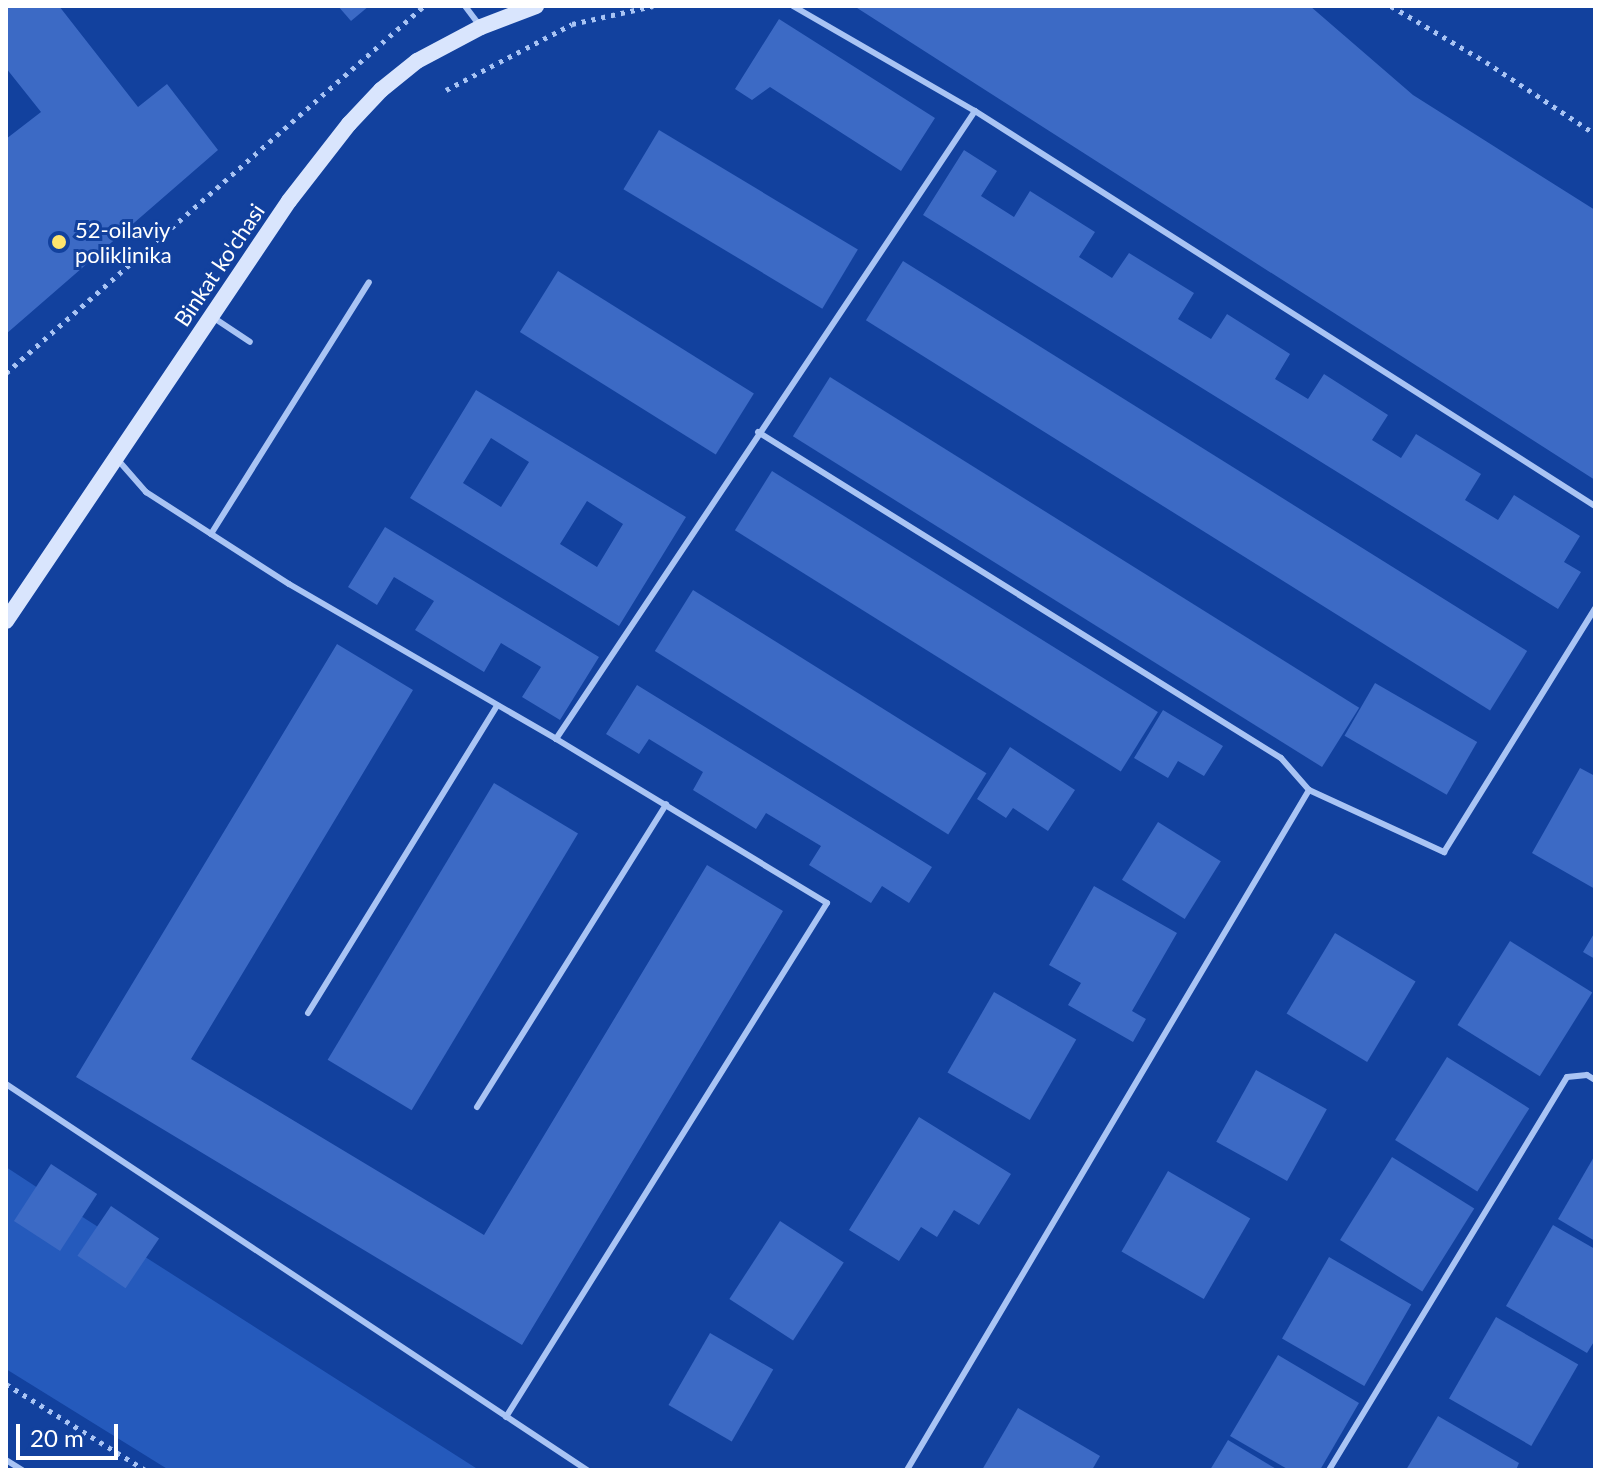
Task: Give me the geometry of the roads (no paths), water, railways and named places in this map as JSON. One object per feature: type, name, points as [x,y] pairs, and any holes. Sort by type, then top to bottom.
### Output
[{"type":"main road","name":"Binkat ko'chasi","points":[[6,621],[289,201],[365,106],[417,61],[481,27],[536,6]]},
{"type":"lane","points":[[465,6],[481,27]]},
{"type":"lane","points":[[793,6],[975,111],[1595,506]]},
{"type":"lane","points":[[556,739],[975,111]]},
{"type":"lane","points":[[211,534],[369,282]]},
{"type":"lane","points":[[211,316],[250,342]]},
{"type":"lane","points":[[758,432],[1281,758],[1309,790],[1444,852],[1595,608]]},
{"type":"lane","points":[[116,457],[146,492],[289,584],[666,804],[827,903],[506,1417]]},
{"type":"lane","points":[[308,1013],[497,706]]},
{"type":"lane","points":[[907,1470],[1309,790]]},
{"type":"lane","points":[[477,1107],[666,804]]},
{"type":"lane","points":[[1329,1470],[1567,1077],[1587,1075],[1595,1080]]},
{"type":"lane","points":[[6,1084],[587,1470]]},
{"type":"lane","points":[[6,1460],[22,1470]]},
{"type":"place","name":"52-oilaviy poliklinika","points":[[59,242]]}]
